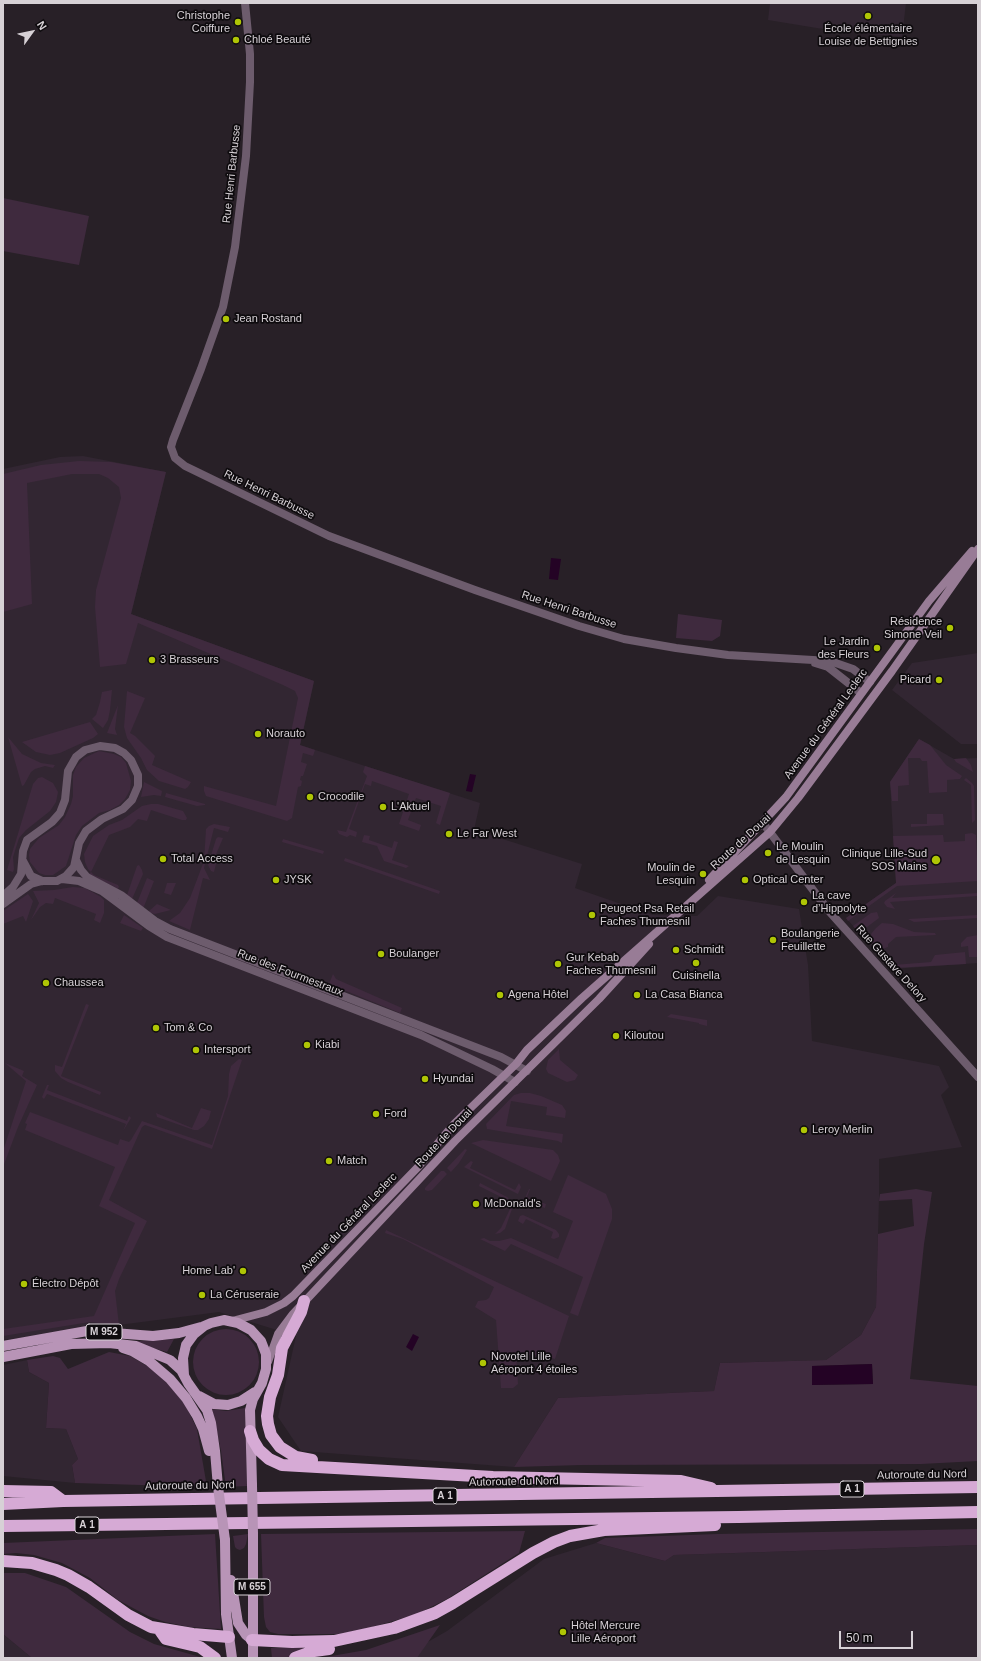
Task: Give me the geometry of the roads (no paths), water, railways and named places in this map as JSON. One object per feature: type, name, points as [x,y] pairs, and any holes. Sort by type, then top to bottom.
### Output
[{"type":"highway","points":[[304,1301],[301,1312],[286,1338],[280,1356],[278,1375],[270,1397],[267,1416],[271,1434],[282,1449],[296,1457],[364,1465],[382,1470]]},
{"type":"highway","points":[[250,1431],[259,1450],[275,1463],[288,1465],[544,1479],[681,1481],[726,1492]]},
{"type":"highway","name":"Autoroute du Nord","points":[[3,1504],[63,1501],[978,1487]]},
{"type":"highway","points":[[3,1490],[50,1492],[63,1501]]},
{"type":"highway","name":"A 1","points":[[3,1526],[738,1517],[978,1512]]},
{"type":"highway","points":[[252,1640],[269,1642],[334,1641],[394,1628],[435,1613],[470,1594],[539,1550],[570,1536],[604,1530],[724,1525],[738,1517]]},
{"type":"highway","points":[[3,1561],[32,1563],[56,1570],[89,1587],[128,1616],[159,1629],[229,1637]]},
{"type":"highway","points":[[159,1629],[166,1639],[200,1647],[215,1658]]},
{"type":"highway","points":[[296,1658],[314,1651],[361,1644],[377,1632]]},
{"type":"main road","name":"Avenue du Général Leclerc","points":[[683,909],[732,855],[763,824],[786,797],[929,601],[978,544]]},
{"type":"main road","name":"Avenue du Général Leclerc","points":[[878,689],[978,550]]},
{"type":"main road","name":"Route de Douai","points":[[683,909],[770,832],[798,798],[878,689]]},
{"type":"main road","points":[[656,934],[683,909]]},
{"type":"main road","name":"Avenue du Général Leclerc","points":[[231,1321],[266,1312],[293,1296],[418,1167],[454,1124],[516,1064],[527,1050],[582,998],[656,934]]},
{"type":"main road","name":"Route de Douai","points":[[266,1369],[278,1334],[304,1301],[455,1142],[603,995],[642,954],[656,934]]},
{"type":"main road","points":[[217,1321],[231,1321],[245,1326],[261,1341],[266,1354],[266,1369],[265,1376],[258,1389],[253,1394],[242,1401],[228,1405],[221,1405],[208,1401],[196,1394],[185,1377],[182,1364],[184,1351],[194,1334],[204,1326],[217,1321]]},
{"type":"main road","name":"M 952","points":[[3,1346],[87,1331],[153,1336],[204,1326]]},
{"type":"main road","points":[[87,1343],[132,1351],[155,1365],[170,1379],[186,1398],[200,1422],[205,1435],[218,1487]]},
{"type":"main road","name":"M 952","points":[[3,1357],[57,1346],[87,1343],[123,1343],[146,1350],[170,1360],[185,1377]]},
{"type":"main road","name":"M 655","points":[[252,1658],[253,1534],[250,1431],[251,1404],[258,1389]]},
{"type":"main road","name":"M 655","points":[[196,1394],[209,1416],[215,1451],[225,1540],[226,1614],[232,1658]]},
{"type":"main road","points":[[225,1540],[238,1623],[246,1635],[252,1640]]},
{"type":"main road","points":[[229,1637],[252,1640]]},
{"type":"street","name":"Rue Henri Barbusse","points":[[244,3],[250,54],[250,82],[246,156],[238,227],[223,307],[171,447],[175,458],[185,466],[329,536],[585,628],[624,639],[676,648],[728,655],[830,661],[853,670],[870,673],[878,671]]},
{"type":"street","name":"Rue Henri Barbusse","points":[[806,660],[828,667],[861,693]]},
{"type":"street","name":"Rue Henri Barbusse","points":[[853,670],[870,682]]},
{"type":"street","points":[[3,896],[18,880],[23,860],[23,851],[27,840],[52,822],[62,809],[67,794],[68,771],[76,757],[84,750],[95,747],[105,746],[120,750],[131,760],[136,770],[138,782],[136,794],[123,809],[102,819],[86,831],[79,843],[76,860],[71,871],[62,879]]},
{"type":"street","name":"Rue Gustave Delory","points":[[763,824],[828,910],[978,1077]]},
{"type":"street","points":[[23,860],[31,876],[42,881]]},
{"type":"street","name":"Rue des Fourmestraux","points":[[76,860],[81,870],[87,877],[121,895],[155,921],[170,929],[516,1064]]},
{"type":"street","name":"Rue des Fourmestraux","points":[[3,904],[26,887],[42,881],[50,882],[62,879],[79,881],[102,891],[149,926],[167,937],[421,1035],[516,1082]]},
{"type":"street","points":[[516,1064],[527,1070]]},
{"type":"place","name":"École élémentaire Louise de Bettignies","points":[[868,16]]},
{"type":"place","name":"Christophe Coiffure","points":[[238,22]]},
{"type":"place","name":"Chloé Beauté","points":[[236,40]]},
{"type":"place","name":"Jean Rostand","points":[[226,319]]},
{"type":"place","name":"Résidence Simone Veil","points":[[950,628]]},
{"type":"place","name":"Le Jardin des Fleurs","points":[[877,648]]},
{"type":"place","name":"3 Brasseurs","points":[[152,660]]},
{"type":"place","name":"Picard","points":[[939,680]]},
{"type":"place","name":"Norauto","points":[[258,734]]},
{"type":"place","name":"Crocodile","points":[[310,797]]},
{"type":"place","name":"L'Aktuel","points":[[383,807]]},
{"type":"place","name":"Le Far West","points":[[449,834]]},
{"type":"place","name":"Le Moulin de Lesquin","points":[[768,853]]},
{"type":"place","name":"Total Access","points":[[163,859]]},
{"type":"place","name":"Clinique Lille-Sud SOS Mains","points":[[936,860]]},
{"type":"place","name":"Moulin de Lesquin","points":[[703,874]]},
{"type":"place","name":"JYSK","points":[[276,880]]},
{"type":"place","name":"Optical Center","points":[[745,880]]},
{"type":"place","name":"La cave d’Hippolyte","points":[[804,902]]},
{"type":"place","name":"Peugeot Psa Retail Faches Thumesnil","points":[[592,915]]},
{"type":"place","name":"Boulangerie Feuillette","points":[[773,940]]},
{"type":"place","name":"Schmidt","points":[[676,950]]},
{"type":"place","name":"Boulanger","points":[[381,954]]},
{"type":"place","name":"Cuisinella","points":[[696,963]]},
{"type":"place","name":"Gur Kebab Faches Thumesnil","points":[[558,964]]},
{"type":"place","name":"Chaussea","points":[[46,983]]},
{"type":"place","name":"Agena Hôtel","points":[[500,995]]},
{"type":"place","name":"La Casa Bianca","points":[[637,995]]},
{"type":"place","name":"Tom & Co","points":[[156,1028]]},
{"type":"place","name":"Kiloutou","points":[[616,1036]]},
{"type":"place","name":"Kiabi","points":[[307,1045]]},
{"type":"place","name":"Intersport","points":[[196,1050]]},
{"type":"place","name":"Hyundai","points":[[425,1079]]},
{"type":"place","name":"Ford","points":[[376,1114]]},
{"type":"place","name":"Leroy Merlin","points":[[804,1130]]},
{"type":"place","name":"Match","points":[[329,1161]]},
{"type":"place","name":"McDonald's","points":[[476,1204]]},
{"type":"place","name":"Home Lab'","points":[[243,1271]]},
{"type":"place","name":"Électro Dépôt","points":[[24,1284]]},
{"type":"place","name":"La Céruseraie","points":[[202,1295]]},
{"type":"place","name":"Novotel Lille Aéroport 4 étoiles","points":[[483,1363]]},
{"type":"place","name":"Hôtel Mercure Lille Aéroport","points":[[563,1632]]}]
